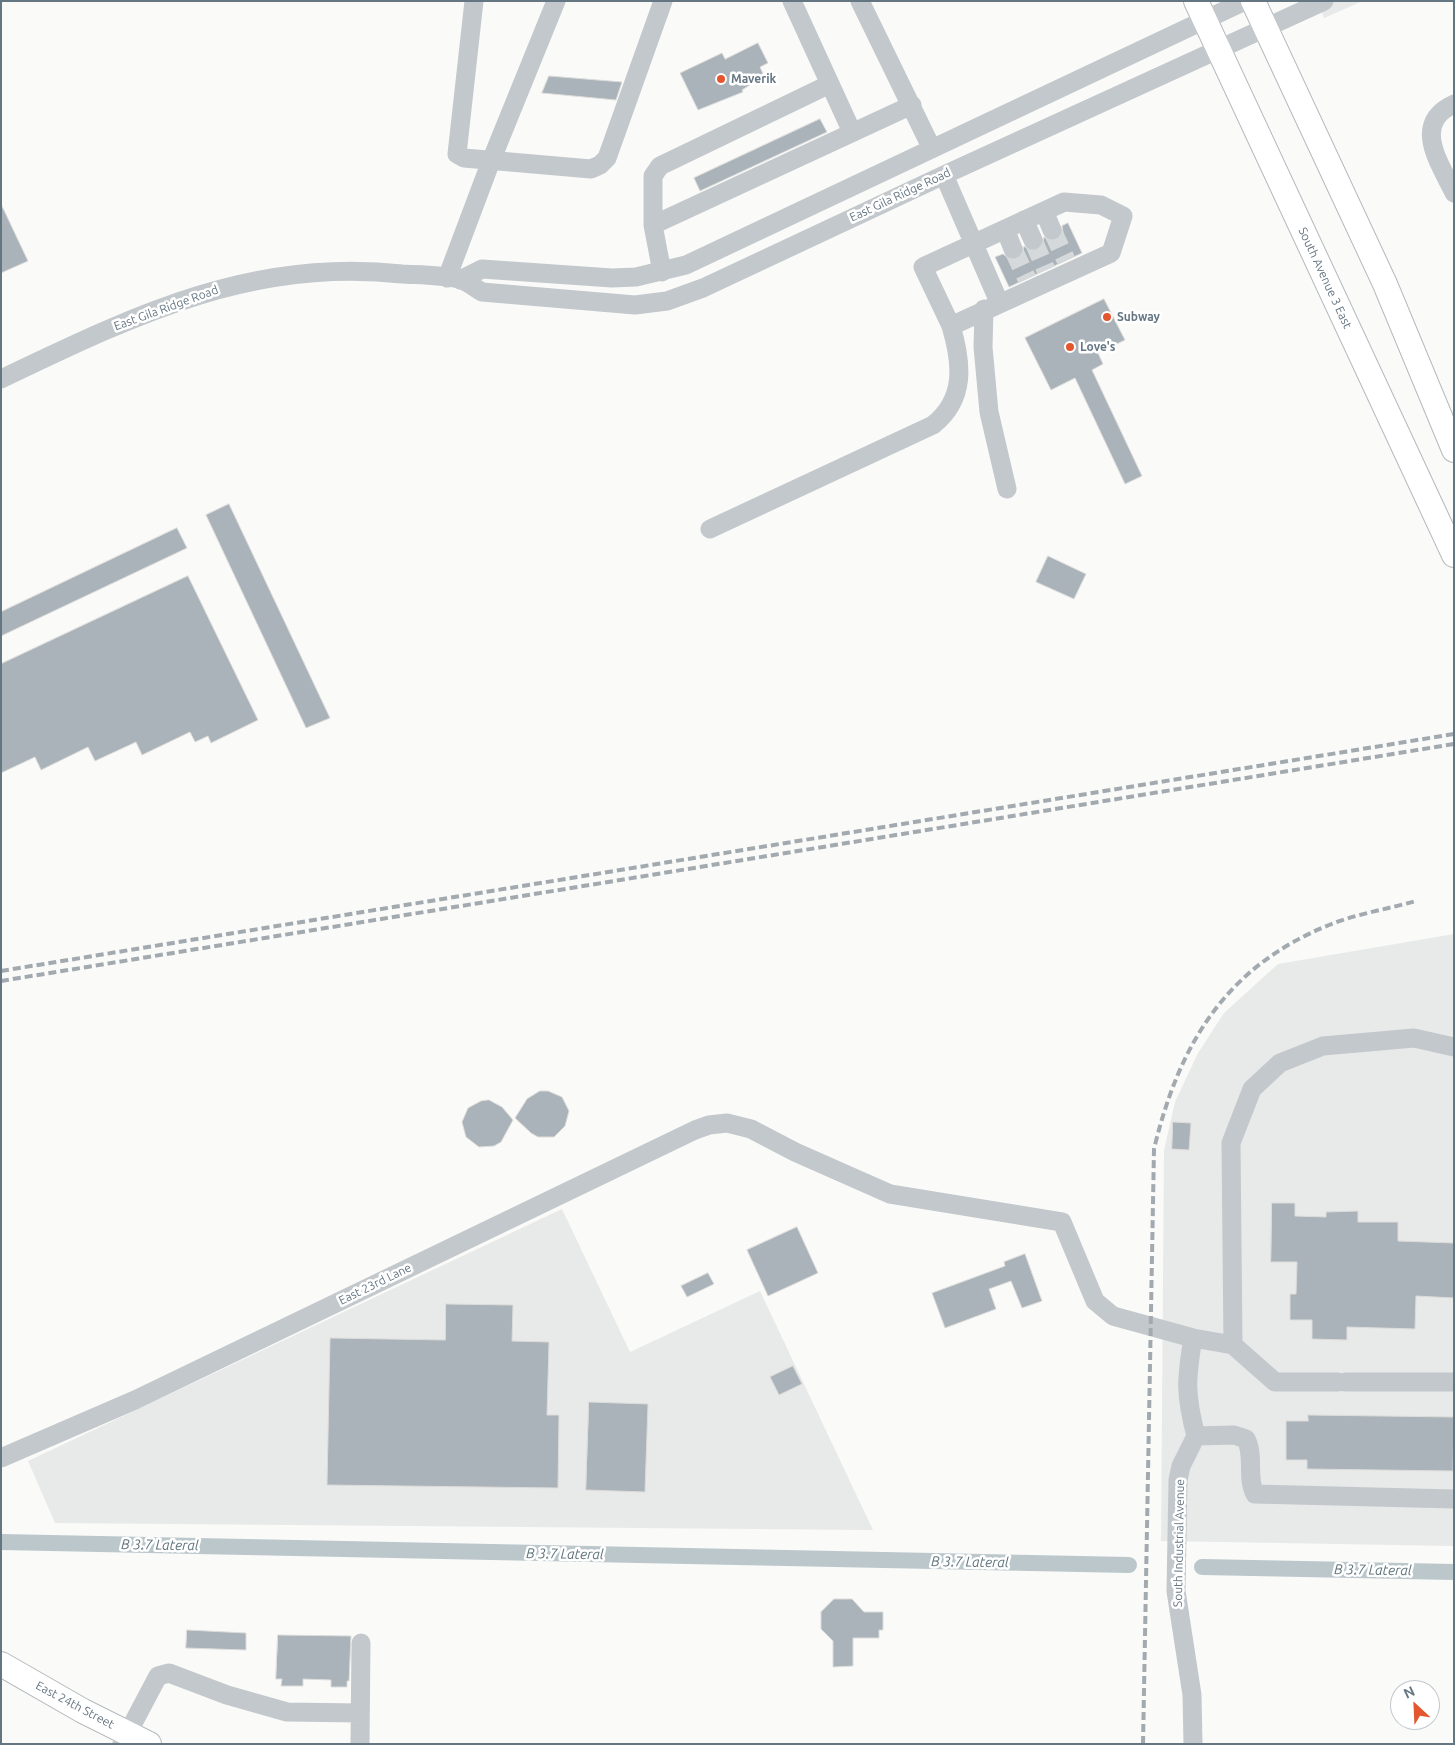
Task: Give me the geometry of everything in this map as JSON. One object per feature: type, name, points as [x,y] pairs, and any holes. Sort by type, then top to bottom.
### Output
[{"type":"main road","points":[[1253,1],[1385,284],[1454,450]]},
{"type":"main road","name":"South Avenue 3 East","points":[[1200,11],[1454,555]]},
{"type":"main road","name":"East 24th Street","points":[[1,1664],[83,1710],[125,1738],[149,1744]]},
{"type":"street","points":[[474,1],[457,154],[464,158],[491,161],[592,168],[600,165],[607,158],[663,1]]},
{"type":"street","points":[[453,279],[491,161],[556,1]]},
{"type":"street","points":[[792,1],[852,132]]},
{"type":"street","points":[[860,1],[912,105],[932,150]]},
{"type":"street","points":[[453,279],[482,269],[612,278],[636,277],[662,272],[686,264],[932,150],[1200,11],[1245,1]]},
{"type":"street","name":"East Gila Ridge Road","points":[[1,378],[117,326],[189,297],[238,283],[281,274],[382,271],[453,279],[482,292],[635,305],[667,301],[703,288],[1324,1]]},
{"type":"street","points":[[662,272],[653,224],[653,176],[660,166],[830,84]]},
{"type":"street","points":[[1454,104],[1447,107],[1432,123],[1431,145],[1454,193]]},
{"type":"street","points":[[653,224],[912,105]]},
{"type":"street","points":[[944,175],[973,243],[992,306],[983,347],[989,412],[1007,489]]},
{"type":"street","points":[[710,529],[933,425],[946,414],[956,396],[960,354],[951,326],[923,267],[1064,202],[1101,205],[1124,216],[1111,253],[1068,266],[1029,283],[992,306],[951,326]]},
{"type":"street","points":[[1044,211],[1052,230]]},
{"type":"street","points":[[1024,220],[1033,240]]},
{"type":"street","points":[[1005,229],[1014,249]]},
{"type":"street","points":[[1233,1344],[1231,1143],[1252,1089],[1280,1063],[1322,1046],[1414,1038],[1454,1047]]},
{"type":"street","name":"East 23rd Lane","points":[[1,1458],[136,1400],[694,1130],[710,1125],[727,1123],[750,1129],[795,1152],[890,1194],[1062,1222],[1095,1301],[1113,1316],[1193,1338]]},
{"type":"street","points":[[1454,1382],[1275,1382],[1233,1344],[1193,1338],[1186,1378],[1188,1404],[1196,1436],[1234,1435],[1246,1439],[1250,1447],[1250,1485],[1255,1494],[1454,1499]]},
{"type":"street","name":"South Industrial Avenue","points":[[1193,1744],[1192,1695],[1176,1591],[1178,1480],[1183,1461],[1196,1436]]},
{"type":"street","points":[[360,1744],[361,1643]]},
{"type":"street","points":[[125,1738],[158,1676],[169,1673],[227,1695],[287,1712],[360,1714]]},
{"type":"shaded area","points":[[1317,1],[1363,1],[1324,18]]},
{"type":"shaded area","points":[[1454,934],[1454,1546],[1161,1541],[1164,1150],[1175,1102],[1198,1053],[1224,1013],[1278,964]]},
{"type":"shaded area","points":[[562,1209],[630,1352],[760,1291],[873,1530],[55,1523],[28,1461]]},
{"type":"building","name":"Maverik","points":[[758,43],[768,63],[760,67],[764,76],[742,90],[743,92],[698,110],[680,73],[722,53],[725,59]]},
{"type":"building","points":[[549,76],[622,82],[616,100],[542,93]]},
{"type":"building","points":[[820,119],[827,132],[700,191],[694,178]]},
{"type":"building","points":[[1,204],[28,261],[1,273]]},
{"type":"building","points":[[1068,223],[1082,253],[1009,287],[995,257],[1003,254],[1011,260],[1018,259],[1022,256],[1024,246],[1031,251],[1038,250],[1042,246],[1044,237],[1050,241],[1057,240],[1063,232],[1062,226]]},
{"type":"building","name":"Love's","points":[[1104,299],[1125,340],[1098,353],[1103,364],[1092,370],[1142,476],[1125,484],[1075,378],[1051,390],[1025,338]]},
{"type":"building","points":[[229,504],[330,718],[306,728],[206,515]]},
{"type":"building","points":[[177,528],[187,548],[1,636],[1,612]]},
{"type":"building","points":[[1048,556],[1086,574],[1074,599],[1036,582]]},
{"type":"building","points":[[188,576],[258,720],[211,743],[208,736],[195,742],[190,732],[142,755],[136,742],[95,761],[88,747],[41,770],[35,757],[1,773],[1,664]]},
{"type":"building","points":[[540,1091],[548,1091],[562,1097],[569,1111],[565,1126],[554,1137],[538,1137],[515,1118],[527,1099]]},
{"type":"building","points":[[489,1100],[502,1107],[513,1120],[501,1142],[494,1146],[479,1147],[466,1137],[462,1122],[468,1108],[481,1101]]},
{"type":"building","points":[[1173,1122],[1191,1123],[1189,1150],[1172,1149]]},
{"type":"building","points":[[1272,1203],[1295,1203],[1295,1216],[1326,1217],[1326,1212],[1358,1211],[1358,1222],[1398,1222],[1398,1241],[1454,1243],[1454,1298],[1416,1296],[1415,1329],[1347,1327],[1347,1340],[1312,1339],[1312,1320],[1290,1320],[1290,1294],[1296,1294],[1297,1262],[1271,1262]]},
{"type":"building","points":[[797,1227],[818,1273],[768,1296],[747,1250]]},
{"type":"building","points":[[1025,1254],[1042,1301],[1022,1308],[1011,1281],[989,1289],[996,1309],[945,1328],[932,1293],[1005,1266],[1004,1262]]},
{"type":"building","points":[[708,1273],[714,1284],[687,1297],[681,1286]]},
{"type":"building","points":[[446,1304],[513,1305],[512,1341],[549,1342],[547,1415],[559,1415],[558,1488],[327,1485],[330,1338],[445,1340]]},
{"type":"building","points":[[793,1366],[802,1384],[779,1395],[770,1377]]},
{"type":"building","points":[[589,1402],[648,1404],[645,1492],[586,1490]]},
{"type":"building","points":[[1308,1415],[1454,1417],[1453,1471],[1307,1469],[1307,1460],[1286,1460],[1286,1421],[1308,1421]]},
{"type":"building","points":[[834,1599],[852,1599],[864,1612],[883,1612],[883,1630],[879,1630],[879,1638],[853,1638],[853,1666],[833,1667],[833,1641],[821,1629],[821,1612]]},
{"type":"building","points":[[187,1630],[246,1633],[246,1650],[186,1648]]},
{"type":"building","points":[[278,1635],[351,1636],[349,1681],[347,1681],[347,1687],[331,1687],[331,1680],[303,1679],[303,1686],[281,1686],[282,1679],[276,1679]]},
{"type":"waterway","name":"B 3.7 Lateral","points":[[1,1542],[1129,1565]]},
{"type":"waterway","name":"B 3.7 Lateral","points":[[1202,1567],[1454,1572]]},
{"type":"tunnel","points":[[1052,230],[1066,260]]},
{"type":"tunnel","points":[[1033,240],[1046,270]]},
{"type":"tunnel","points":[[1013,249],[1027,279]]},
{"type":"railway","points":[[1,971],[1454,734]]},
{"type":"railway","points":[[1,981],[1454,744]]},
{"type":"railway","points":[[1143,1744],[1154,1149],[1164,1111],[1177,1076],[1193,1043],[1212,1014],[1235,987],[1261,963],[1293,942],[1329,925],[1416,901]]},
{"type":"place","name":"Maverik","points":[[721,79]]},
{"type":"place","name":"Subway","points":[[1107,317]]},
{"type":"place","name":"Love's","points":[[1070,347]]}]
